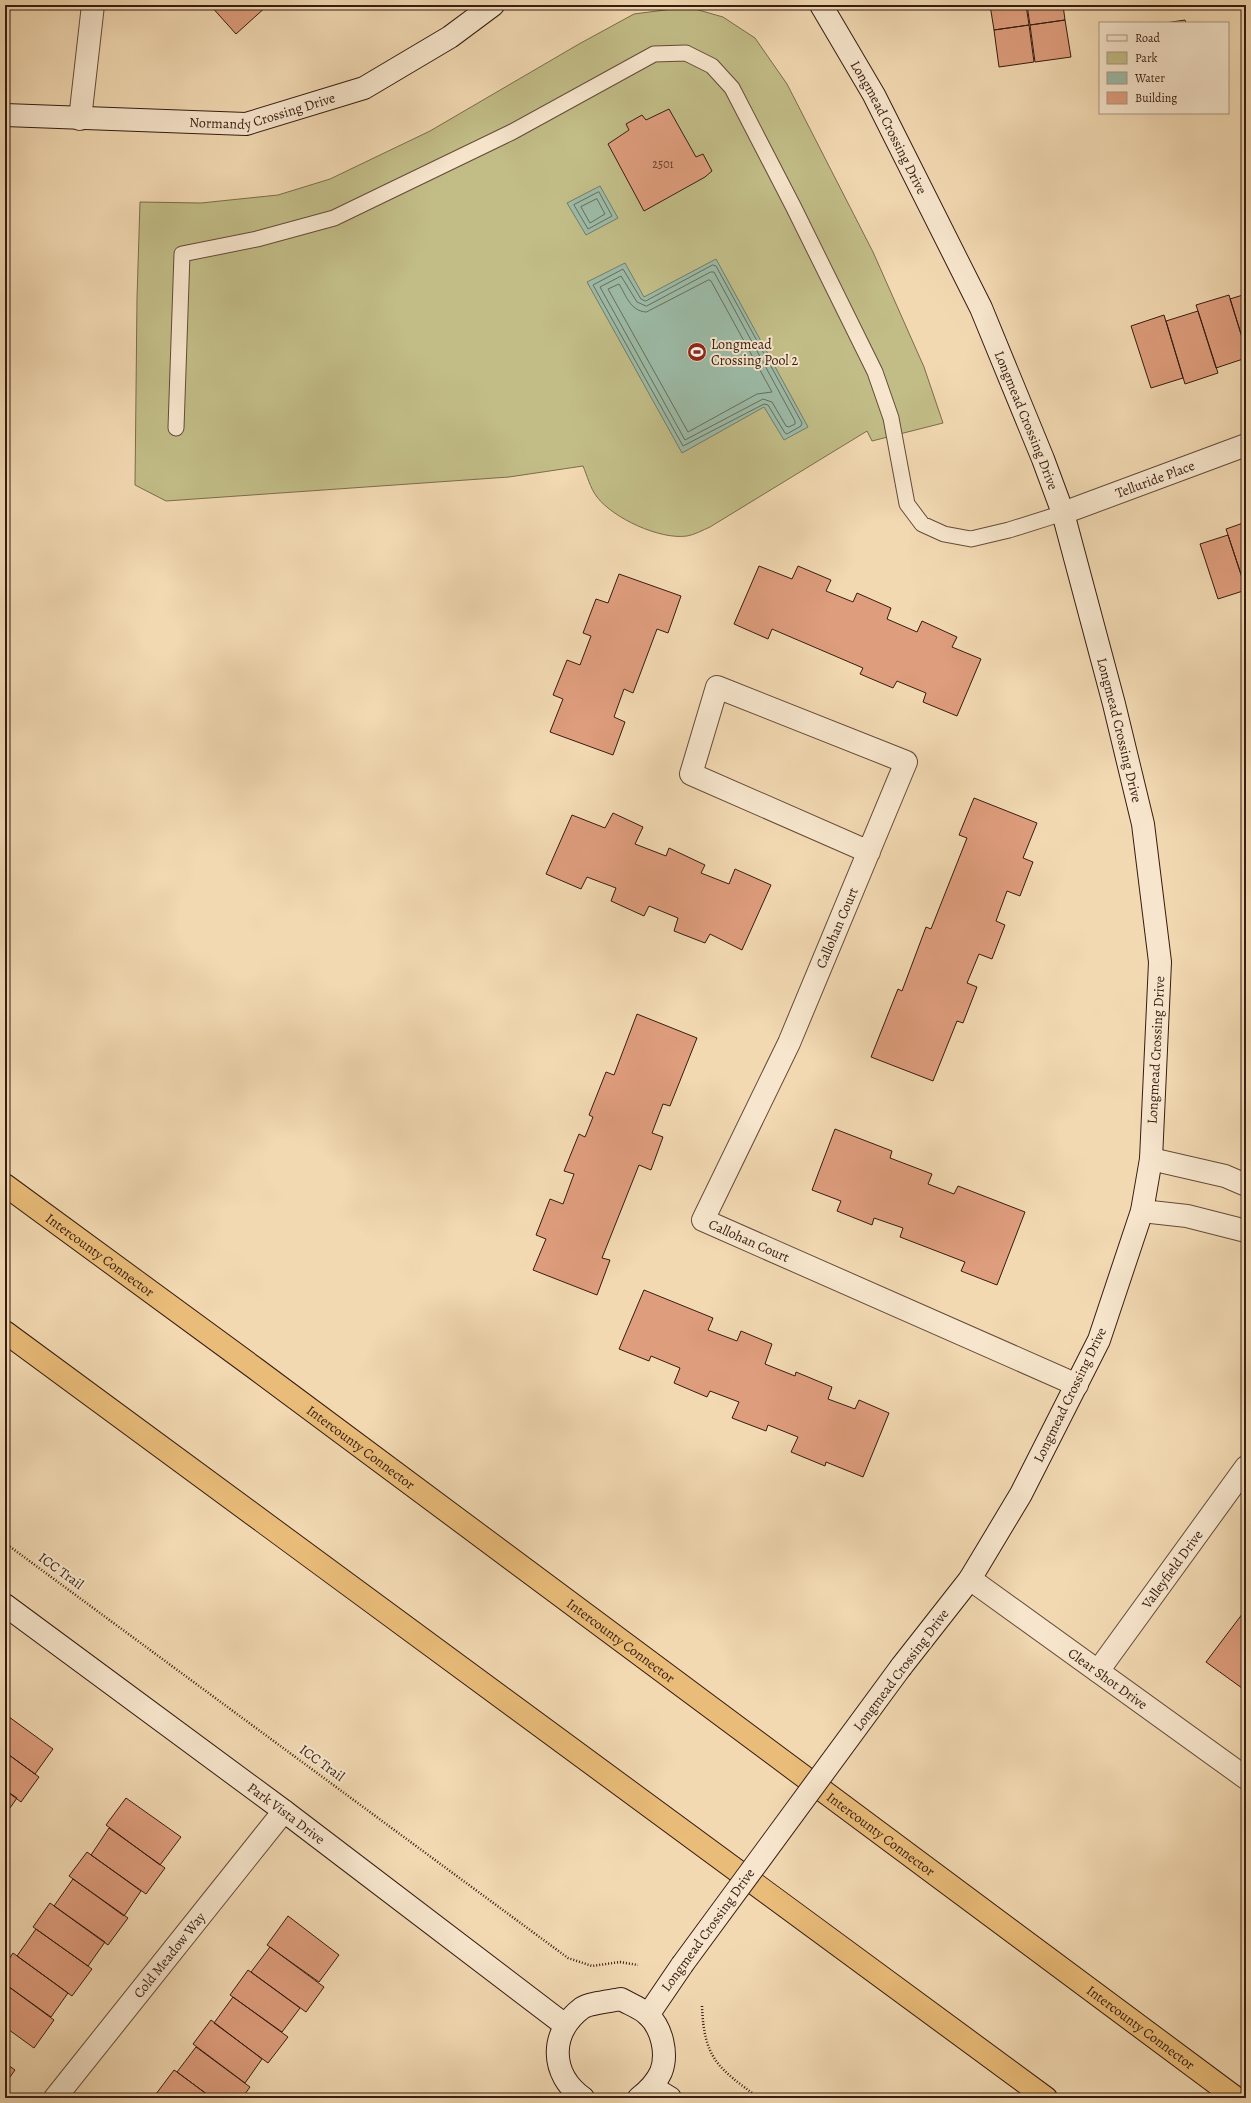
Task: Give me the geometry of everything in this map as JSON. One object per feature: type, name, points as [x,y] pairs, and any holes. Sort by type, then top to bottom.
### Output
[{"type":"highway","name":"Intercounty Connector","points":[[5,1185],[256,1368],[1236,2098]]},
{"type":"highway","points":[[5,1332],[1046,2098]]},
{"type":"street","points":[[80,119],[93,5]]},
{"type":"street","name":"Normandy Crossing Drive","points":[[5,115],[246,124],[364,88],[450,37],[493,5]]},
{"type":"street","name":"Longmead Crossing Drive","points":[[648,2015],[682,1965],[901,1667],[970,1579],[1021,1494],[1099,1340],[1142,1211],[1151,1159],[1160,962],[1143,824],[1114,704],[1063,513],[1043,459],[981,308],[874,95],[821,5]]},
{"type":"street","name":"Telluride Place","points":[[1063,513],[1246,445]]},
{"type":"street","name":"Callohan Court","points":[[869,852],[691,774],[717,687],[906,762],[869,852],[790,1043],[703,1220],[1077,1386]]},
{"type":"street","points":[[1151,1159],[1225,1176],[1246,1185]]},
{"type":"street","points":[[1142,1211],[1187,1216],[1246,1231]]},
{"type":"street","name":"Valleyfield Drive","points":[[1098,1671],[1246,1467]]},
{"type":"street","name":"Clear Shot Drive","points":[[970,1579],[1246,1778]]},
{"type":"street","name":"Park Vista Drive","points":[[5,1605],[284,1811],[565,2025]]},
{"type":"street","name":"Cold Meadow Way","points":[[55,2098],[284,1811]]},
{"type":"street","points":[[583,2098],[573,2091],[563,2076],[558,2060],[558,2042],[565,2025],[583,2007],[621,1999],[648,2015],[660,2033],[664,2054],[661,2072],[646,2092],[670,2098]]},
{"type":"lane","points":[[176,428],[182,254],[257,239],[334,218],[512,132],[654,54],[686,53],[712,66],[732,88],[793,206],[875,372],[890,418],[907,504],[922,524],[944,534],[971,539],[1009,530],[1063,513]]},
{"type":"path","name":"ICC Trail","points":[[5,1542],[568,1958],[592,1966],[620,1962],[638,1965]]},
{"type":"path","points":[[702,2006],[703,2023],[709,2050],[718,2066],[759,2098]]},
{"type":"green space","points":[[688,7],[723,17],[755,38],[787,84],[873,252],[924,367],[943,423],[872,441],[867,431],[710,527],[696,534],[687,536],[664,535],[651,531],[625,520],[614,513],[597,497],[583,466],[509,477],[166,501],[135,485],[137,298],[140,202],[201,203],[278,195],[330,179],[430,131],[579,44],[634,14]]},
{"type":"water","points":[[600,186],[618,218],[586,235],[567,203]]},
{"type":"water","name":"Longmead Crossing Pool 2","points":[[716,259],[808,427],[784,440],[764,407],[682,453],[587,282],[625,263],[644,297]]},
{"type":"building","points":[[210,5],[268,5],[236,34]]},
{"type":"building","points":[[990,5],[1026,5],[1029,25],[994,30]]},
{"type":"building","points":[[1027,5],[1063,5],[1065,20],[1030,25]]},
{"type":"building","points":[[1065,20],[1071,57],[1035,62],[1030,25]]},
{"type":"building","points":[[1185,20],[1186,22],[1172,22]]},
{"type":"building","points":[[1029,25],[1034,62],[999,67],[994,30]]},
{"type":"building","points":[[669,109],[696,157],[703,154],[712,171],[705,177],[644,211],[608,144],[629,130],[626,124],[642,115],[646,120]]},
{"type":"building","points":[[1246,294],[1246,350],[1230,299]]},
{"type":"building","points":[[1229,295],[1246,350],[1246,358],[1216,368],[1196,305]]},
{"type":"building","points":[[1198,311],[1218,373],[1185,384],[1166,321]]},
{"type":"building","points":[[1164,315],[1183,378],[1151,388],[1131,326]]},
{"type":"building","points":[[1246,522],[1246,582],[1244,583],[1226,529]]},
{"type":"building","points":[[1228,535],[1246,590],[1218,599],[1200,544]]},
{"type":"building","points":[[759,566],[792,579],[798,566],[831,580],[826,591],[853,602],[857,593],[891,608],[887,619],[917,632],[922,621],[957,637],[952,647],[981,659],[957,716],[923,702],[926,693],[897,681],[893,688],[860,674],[863,668],[772,629],[768,639],[734,624]]},
{"type":"building","points":[[619,574],[681,596],[668,633],[657,629],[633,693],[624,689],[614,717],[625,722],[613,755],[550,732],[563,699],[553,695],[567,660],[580,665],[591,636],[583,633],[596,599],[608,603]]},
{"type":"building","points":[[974,798],[1037,823],[1023,858],[1033,862],[1020,896],[1007,891],[996,921],[1005,925],[992,959],[979,954],[967,983],[977,987],[963,1023],[957,1021],[933,1081],[871,1057],[898,989],[902,991],[926,927],[931,929],[967,838],[959,835]]},
{"type":"building","points":[[613,813],[643,827],[635,844],[666,856],[669,848],[705,865],[701,873],[729,884],[735,869],[771,885],[742,950],[710,934],[705,943],[674,931],[678,918],[649,906],[644,916],[611,901],[616,888],[587,877],[581,889],[546,874],[572,815],[605,828]]},
{"type":"building","points":[[637,1014],[697,1038],[670,1106],[663,1104],[652,1133],[663,1137],[651,1170],[639,1165],[602,1258],[610,1260],[597,1295],[533,1270],[546,1239],[536,1235],[550,1199],[563,1204],[574,1174],[564,1171],[579,1134],[585,1137],[593,1117],[589,1115],[606,1072],[614,1075]]},
{"type":"building","points":[[835,1129],[892,1151],[890,1158],[932,1174],[928,1184],[954,1194],[958,1186],[1025,1212],[997,1285],[961,1271],[965,1262],[900,1237],[903,1228],[874,1218],[872,1225],[837,1211],[841,1201],[812,1190]]},
{"type":"building","points":[[644,1290],[713,1318],[708,1330],[737,1341],[741,1331],[772,1344],[765,1364],[795,1376],[796,1372],[832,1387],[828,1399],[855,1409],[859,1400],[889,1413],[863,1477],[826,1462],[825,1466],[791,1452],[798,1437],[768,1425],[766,1431],[732,1418],[739,1402],[710,1391],[707,1397],[674,1383],[680,1368],[651,1356],[649,1361],[619,1349]]},
{"type":"building","points":[[1246,1609],[1246,1691],[1206,1662]]},
{"type":"building","points":[[5,1714],[53,1749],[35,1774],[5,1752]]},
{"type":"building","points":[[5,1752],[39,1777],[21,1802],[5,1790]]},
{"type":"building","points":[[5,1790],[17,1798],[5,1815]]},
{"type":"building","points":[[126,1798],[181,1837],[160,1865],[106,1825]]},
{"type":"building","points":[[109,1828],[165,1868],[146,1894],[91,1855]]},
{"type":"building","points":[[87,1852],[141,1891],[124,1916],[69,1876]]},
{"type":"building","points":[[73,1879],[128,1918],[108,1945],[54,1906]]},
{"type":"building","points":[[50,1903],[105,1942],[88,1966],[33,1927]]},
{"type":"building","points":[[288,1916],[339,1955],[319,1982],[267,1945]]},
{"type":"building","points":[[36,1929],[92,1969],[72,1996],[17,1956]]},
{"type":"building","points":[[270,1947],[324,1987],[306,2012],[251,1972]]},
{"type":"building","points":[[13,1953],[68,1993],[51,2017],[5,1984],[5,1965]]},
{"type":"building","points":[[248,1970],[300,2008],[282,2032],[230,1995]]},
{"type":"building","points":[[5,1984],[54,2020],[34,2048],[5,2027]]},
{"type":"building","points":[[233,1997],[288,2037],[268,2063],[214,2023]]},
{"type":"building","points":[[211,2020],[262,2059],[245,2083],[193,2044]]},
{"type":"building","points":[[196,2047],[250,2087],[242,2098],[212,2098],[177,2072]]},
{"type":"building","points":[[5,2063],[15,2070],[5,2084]]},
{"type":"building","points":[[174,2070],[212,2098],[161,2098],[156,2094]]},
{"type":"place","name":"Longmead Crossing Pool 2","points":[[697,352]]}]
